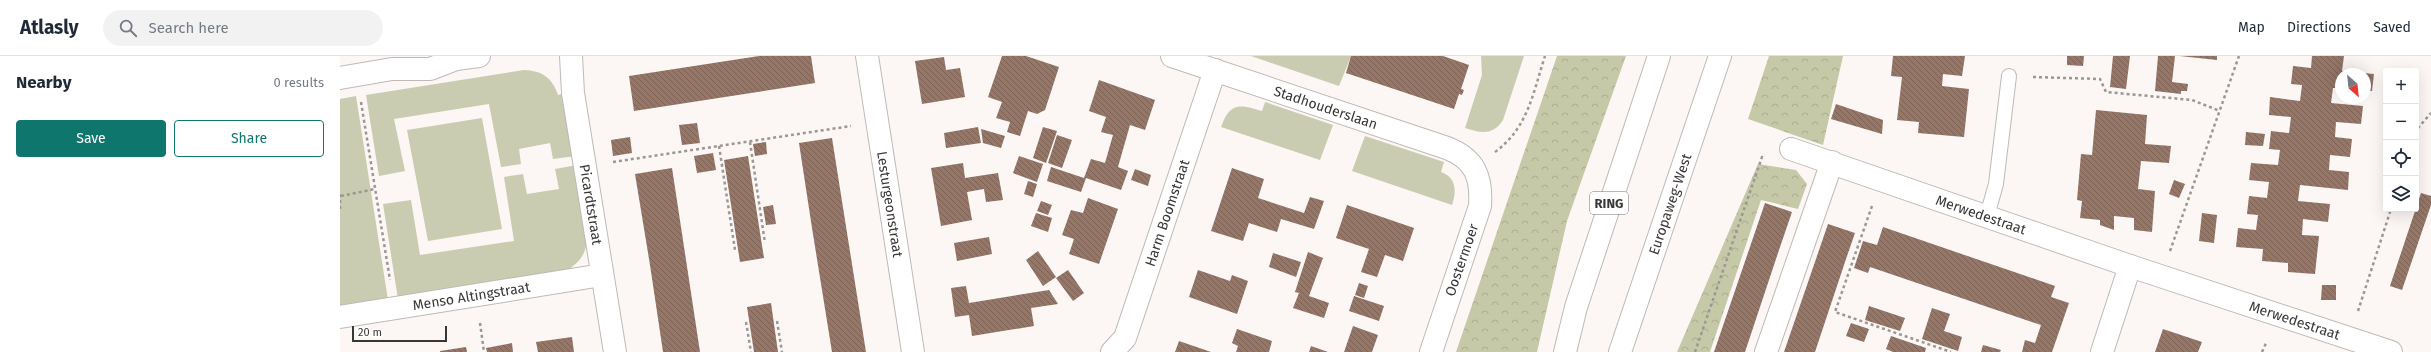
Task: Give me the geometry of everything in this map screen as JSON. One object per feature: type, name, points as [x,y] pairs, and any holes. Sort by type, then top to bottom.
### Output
[{"type":"street","points":[[349,77],[392,69],[430,70],[456,59],[479,56]]},
{"type":"street","name":"Picardtstraat","points":[[571,56],[573,93],[615,352]]},
{"type":"street","name":"Lesturgeonstraat","points":[[867,56],[913,352]]},
{"type":"street","name":"Stadhouderslaan","points":[[1172,56],[1458,152],[1473,167]]},
{"type":"street","name":"RING","points":[[1565,352],[1581,292],[1659,56]]},
{"type":"street","name":"Europaweg-West","points":[[1620,352],[1720,56]]},
{"type":"street","name":"Harm Boomstraat","points":[[1112,352],[1125,338],[1215,70]]},
{"type":"street","name":"Merwedestraat","points":[[1791,148],[2130,266],[2391,352]]},
{"type":"street","points":[[1766,352],[1832,162]]},
{"type":"street","name":"Oostermoer","points":[[1431,352],[1480,206],[1481,187],[1473,167]]},
{"type":"street","points":[[2102,352],[2130,266]]},
{"type":"street","name":"Menso Altingstraat","points":[[340,317],[602,275]]},
{"type":"lane","points":[[1987,216],[1996,184],[2009,76]]},
{"type":"path","points":[[1473,167],[1508,143],[1522,124],[1545,56]]},
{"type":"path","points":[[2161,276],[2239,56]]},
{"type":"path","points":[[2009,76],[2100,79],[2106,92],[2192,100],[2220,111]]},
{"type":"path","points":[[349,77],[375,190],[395,308]]},
{"type":"path","points":[[2419,127],[2431,113]]},
{"type":"path","points":[[585,166],[877,122]]},
{"type":"path","points":[[750,142],[766,243]]},
{"type":"path","points":[[719,146],[735,250]]},
{"type":"path","points":[[1695,352],[1762,157],[1769,159]]},
{"type":"path","points":[[1881,179],[1835,312],[1951,352]]},
{"type":"path","points":[[340,212],[340,195],[375,190]]},
{"type":"path","points":[[2349,337],[2390,212]]},
{"type":"path","points":[[777,321],[782,352]]},
{"type":"path","points":[[746,322],[750,352]]},
{"type":"green space","points":[[1251,56],[1351,56],[1339,86]]},
{"type":"green space","points":[[1481,56],[1524,56],[1503,120],[1495,129],[1486,132],[1465,128],[1482,75]]},
{"type":"green space","points":[[1557,56],[1626,56],[1567,221],[1537,352],[1456,352]]},
{"type":"green space","points":[[1769,56],[1843,56],[1823,145],[1748,119]]},
{"type":"green space","points":[[524,70],[536,72],[546,76],[553,84],[558,95],[566,93],[576,156],[553,159],[550,143],[519,149],[521,164],[501,167],[489,104],[394,119],[405,171],[379,176],[366,95]]},
{"type":"green space","points":[[356,96],[388,300],[340,308],[340,99]]},
{"type":"green space","points":[[1265,102],[1333,125],[1320,160],[1221,127],[1224,119],[1232,109],[1241,106],[1262,111]]},
{"type":"green space","points":[[482,118],[502,229],[428,241],[407,130]]},
{"type":"green space","points":[[1365,136],[1444,162],[1441,172],[1450,177],[1455,190],[1452,205],[1352,171]]},
{"type":"green space","points":[[1758,164],[1796,170],[1807,184],[1798,209],[1761,200],[1710,352],[1677,352]]},
{"type":"green space","points":[[577,165],[587,233],[585,250],[582,257],[571,268],[564,272],[398,299],[383,204],[411,200],[420,255],[514,241],[504,177],[523,174],[527,194],[559,189],[555,169]]},
{"type":"building","points":[[759,56],[811,56],[815,83],[634,111],[629,76]]},
{"type":"building","points":[[1002,56],[1026,56],[1059,67],[1045,110],[1037,114],[1028,111],[1020,136],[1007,132],[1010,122],[996,118],[1002,102],[988,97]]},
{"type":"building","points":[[1351,56],[1443,56],[1469,65],[1461,89],[1464,90],[1462,95],[1459,94],[1454,109],[1346,73]]},
{"type":"building","points":[[1893,56],[1965,56],[1962,76],[1943,74],[1942,86],[1969,89],[1964,137],[1918,133],[1919,122],[1897,120],[1902,77],[1891,76]]},
{"type":"building","points":[[2067,56],[2084,56],[2083,66],[2067,65]]},
{"type":"building","points":[[2113,56],[2130,56],[2126,89],[2110,87]]},
{"type":"building","points":[[2158,56],[2175,56],[2172,82],[2188,84],[2187,91],[2181,91],[2181,94],[2155,91]]},
{"type":"building","points":[[2180,56],[2217,56],[2217,60]]},
{"type":"building","points":[[2312,56],[2344,56],[2342,68],[2335,68],[2335,88],[2333,88],[2331,103],[2363,106],[2361,124],[2336,122],[2335,137],[2352,139],[2350,157],[2330,155],[2329,170],[2349,172],[2348,190],[2300,185],[2298,201],[2330,204],[2328,222],[2303,219],[2302,235],[2319,236],[2315,274],[2288,272],[2288,263],[2262,261],[2263,249],[2236,247],[2238,228],[2256,230],[2258,215],[2247,214],[2249,196],[2267,198],[2269,182],[2249,180],[2251,163],[2278,165],[2280,150],[2269,149],[2271,131],[2289,133],[2291,117],[2269,115],[2270,97],[2300,101],[2302,85],[2291,84],[2293,66],[2311,68]]},
{"type":"building","points":[[944,57],[946,70],[960,68],[965,97],[922,104],[915,61]]},
{"type":"building","points":[[2371,74],[2374,74],[2371,91]]},
{"type":"building","points":[[1099,80],[1155,100],[1145,130],[1130,125],[1118,167],[1128,171],[1121,190],[1086,178],[1081,192],[1047,181],[1051,167],[1084,178],[1091,159],[1105,163],[1113,135],[1101,132],[1106,117],[1089,111]]},
{"type":"building","points":[[1836,104],[1883,120],[1882,134],[1831,119]]},
{"type":"building","points":[[2096,110],[2147,115],[2145,144],[2171,146],[2169,163],[2141,161],[2138,189],[2155,191],[2152,232],[2134,230],[2134,218],[2114,216],[2114,230],[2100,225],[2100,220],[2080,218],[2082,201],[2077,200],[2081,154],[2092,155]]},
{"type":"building","points":[[697,123],[700,143],[682,145],[679,125]]},
{"type":"building","points":[[978,127],[981,143],[946,148],[944,133]]},
{"type":"building","points":[[1043,127],[1057,131],[1046,163],[1033,158]]},
{"type":"building","points":[[981,129],[1005,136],[1001,148],[983,143]]},
{"type":"building","points":[[2246,132],[2265,134],[2263,146],[2245,145]]},
{"type":"building","points":[[1057,135],[1072,140],[1062,168],[1048,163]]},
{"type":"building","points":[[630,137],[632,153],[613,156],[611,140]]},
{"type":"building","points":[[832,138],[866,352],[832,352],[812,228],[799,143]]},
{"type":"building","points":[[766,142],[767,154],[755,156],[753,144]]},
{"type":"building","points":[[713,153],[716,170],[697,173],[694,156]]},
{"type":"building","points":[[748,156],[764,258],[740,262],[724,160]]},
{"type":"building","points":[[1019,156],[1043,164],[1037,182],[1013,173]]},
{"type":"building","points":[[963,163],[965,178],[998,173],[1003,200],[986,202],[984,189],[967,192],[972,220],[941,226],[931,168]]},
{"type":"building","points":[[672,168],[700,352],[663,352],[635,174]]},
{"type":"building","points":[[1232,168],[1264,179],[1258,198],[1304,213],[1310,197],[1324,201],[1314,229],[1281,219],[1277,232],[1249,223],[1243,241],[1211,231]]},
{"type":"building","points":[[1135,169],[1151,175],[1148,186],[1131,180]]},
{"type":"building","points":[[2174,180],[2185,184],[2179,198],[2169,194]]},
{"type":"building","points":[[1028,181],[1037,184],[1033,197],[1024,194]]},
{"type":"building","points":[[2421,193],[2431,196],[2431,205],[2402,290],[2390,286],[2415,212],[2419,212],[2419,199]]},
{"type":"building","points":[[1088,198],[1118,209],[1099,264],[1069,254],[1074,239],[1062,235],[1071,210],[1083,213]]},
{"type":"building","points":[[1041,201],[1052,205],[1048,215],[1037,211]]},
{"type":"building","points":[[1765,203],[1792,212],[1745,352],[1714,352]]},
{"type":"building","points":[[773,205],[776,224],[766,225],[763,207]]},
{"type":"building","points":[[1347,205],[1414,228],[1403,261],[1385,255],[1377,277],[1361,272],[1369,249],[1336,238]]},
{"type":"building","points":[[1036,213],[1052,218],[1048,232],[1031,226]]},
{"type":"building","points":[[2202,213],[2217,215],[2214,243],[2199,241]]},
{"type":"building","points":[[1828,224],[1855,233],[1815,352],[1784,352]]},
{"type":"building","points":[[1883,227],[2055,286],[2051,297],[2069,303],[2052,352],[2022,352],[2025,340],[2035,343],[2041,325],[1870,267],[1868,273],[1854,268],[1863,241],[1877,245]]},
{"type":"building","points":[[989,237],[992,254],[957,261],[954,243]]},
{"type":"building","points":[[1038,251],[1056,277],[1043,286],[1026,260]]},
{"type":"building","points":[[1308,252],[1323,258],[1309,296],[1329,303],[1324,318],[1293,308],[1299,293],[1295,292]]},
{"type":"building","points":[[1273,253],[1301,262],[1296,277],[1269,267]]},
{"type":"building","points":[[1068,270],[1084,293],[1073,301],[1056,278]]},
{"type":"building","points":[[1198,270],[1230,281],[1232,275],[1248,281],[1237,314],[1189,297]]},
{"type":"building","points":[[1359,283],[1368,286],[1364,298],[1355,295]]},
{"type":"building","points":[[2322,285],[2336,285],[2336,300],[2321,300]]},
{"type":"building","points":[[966,286],[969,303],[1049,290],[1058,304],[1031,308],[1034,326],[972,336],[969,315],[955,317],[951,288]]},
{"type":"building","points":[[1354,296],[1384,306],[1379,321],[1349,311]]},
{"type":"building","points":[[771,303],[778,352],[754,352],[747,307]]},
{"type":"building","points":[[1869,306],[1905,318],[1900,331],[1865,320]]},
{"type":"building","points":[[1932,308],[1950,314],[1944,331],[1962,337],[1958,351],[1922,339]]},
{"type":"building","points":[[1851,323],[1869,329],[1864,342],[1846,336]]},
{"type":"building","points":[[1353,326],[1378,335],[1372,352],[1344,352]]},
{"type":"building","points":[[1237,329],[1272,341],[1269,352],[1236,352],[1238,346],[1232,343]]},
{"type":"building","points":[[2163,329],[2202,342],[2198,352],[2155,352]]},
{"type":"building","points":[[1891,336],[1926,348],[1925,352],[1893,352],[1886,349]]},
{"type":"building","points":[[572,337],[574,352],[538,352],[536,342]]},
{"type":"building","points":[[1179,341],[1211,352],[1175,352]]},
{"type":"building","points":[[512,343],[513,352],[487,352],[486,348]]},
{"type":"building","points":[[1983,345],[2001,350],[2000,352],[1981,352]]},
{"type":"building","points":[[1311,346],[1328,352],[1309,352]]},
{"type":"building","points":[[466,347],[467,352],[440,352],[440,351]]}]
